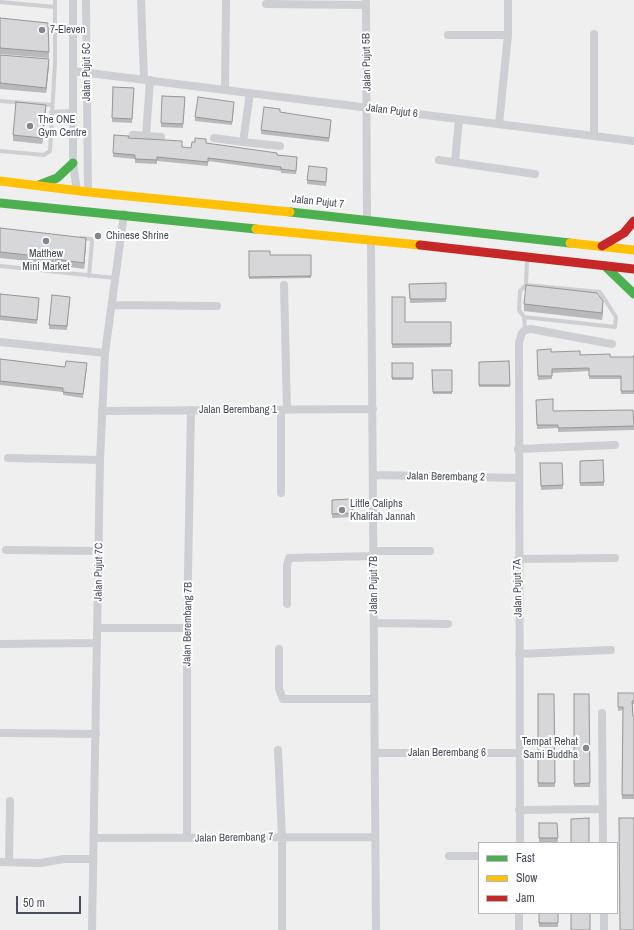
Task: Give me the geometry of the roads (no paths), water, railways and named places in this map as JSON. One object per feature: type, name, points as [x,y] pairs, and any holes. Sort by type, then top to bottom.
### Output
[{"type":"main road","points":[[39,185],[57,178],[73,163]]},
{"type":"main road","points":[[0,181],[77,191],[87,198],[173,214],[198,222]]},
{"type":"main road","name":"Jalan Pujut 7","points":[[87,198],[368,219],[634,250]]},
{"type":"main road","points":[[0,203],[124,214],[527,256],[634,269]]},
{"type":"main road","points":[[602,246],[624,233],[634,221]]},
{"type":"main road","points":[[605,266],[634,294]]},
{"type":"street","name":"Jalan Pujut 5C","points":[[72,0],[73,163],[77,191]]},
{"type":"street","name":"Jalan Pujut 5C","points":[[86,0],[88,72],[86,111],[87,198]]},
{"type":"street","points":[[141,0],[147,80],[146,136]]},
{"type":"street","points":[[225,90],[226,0]]},
{"type":"street","points":[[499,124],[508,35],[508,0]]},
{"type":"street","points":[[266,4],[366,2]]},
{"type":"street","name":"Jalan Pujut 5B","points":[[366,2],[368,219]]},
{"type":"street","points":[[594,34],[594,136]]},
{"type":"street","points":[[448,35],[508,35]]},
{"type":"street","name":"Jalan Pujut 6","points":[[73,71],[634,141]]},
{"type":"street","points":[[243,142],[250,93]]},
{"type":"street","points":[[73,112],[86,111]]},
{"type":"street","points":[[455,162],[459,119]]},
{"type":"street","points":[[132,135],[161,137]]},
{"type":"street","points":[[214,138],[280,146]]},
{"type":"street","points":[[439,160],[535,174]]},
{"type":"street","name":"Jalan Pujut 7C","points":[[92,930],[102,411],[105,353],[124,214]]},
{"type":"street","name":"Jalan Pujut 7B","points":[[371,240],[376,930]]},
{"type":"street","points":[[281,493],[284,410],[284,285]]},
{"type":"street","points":[[112,305],[217,306]]},
{"type":"street","points":[[524,331],[531,329],[612,344]]},
{"type":"street","name":"Jalan Pujut 7A","points":[[520,842],[518,448],[519,342],[524,331]]},
{"type":"street","points":[[0,342],[105,353]]},
{"type":"street","name":"Jalan Berembang 1","points":[[102,411],[373,409]]},
{"type":"street","name":"Jalan Berembang 7B","points":[[187,838],[187,628],[191,410]]},
{"type":"street","points":[[518,448],[615,445]]},
{"type":"street","points":[[8,458],[100,460]]},
{"type":"street","name":"Jalan Berembang 2","points":[[373,476],[518,478]]},
{"type":"street","points":[[6,550],[99,551]]},
{"type":"street","points":[[287,604],[287,565],[289,558],[430,551]]},
{"type":"street","points":[[518,559],[615,558]]},
{"type":"street","points":[[374,623],[448,624]]},
{"type":"street","points":[[98,628],[187,628]]},
{"type":"street","points":[[0,644],[97,643]]},
{"type":"street","points":[[279,649],[279,689],[283,699],[374,699]]},
{"type":"street","points":[[519,654],[611,650]]},
{"type":"street","points":[[602,713],[603,842]]},
{"type":"street","points":[[2,734],[96,734]]},
{"type":"street","points":[[278,750],[282,837],[282,930]]},
{"type":"street","name":"Jalan Berembang 6","points":[[375,753],[519,753]]},
{"type":"street","points":[[9,862],[10,801]]},
{"type":"street","points":[[520,810],[603,810]]},
{"type":"street","name":"Jalan Berembang 7","points":[[94,838],[375,837]]},
{"type":"street","points":[[449,856],[478,856]]},
{"type":"street","points":[[0,862],[50,862],[64,859],[93,859]]},
{"type":"street","points":[[519,914],[519,930]]},
{"type":"street","points":[[604,914],[604,930]]},
{"type":"lane","points":[[0,151],[44,155],[50,151],[55,62],[55,0]]},
{"type":"lane","points":[[0,2],[55,7]]},
{"type":"lane","points":[[48,24],[56,24]]},
{"type":"lane","points":[[47,61],[55,62]]},
{"type":"lane","points":[[0,101],[52,105]]},
{"type":"lane","points":[[51,112],[73,112]]},
{"type":"lane","points":[[76,237],[91,239],[92,241],[89,276]]},
{"type":"lane","points":[[524,331],[524,316],[519,310],[520,291],[526,285],[527,256]]},
{"type":"lane","points":[[0,266],[115,278]]},
{"type":"lane","points":[[524,316],[615,327],[616,317],[600,292],[526,285]]},
{"type":"place","name":"7-Eleven","points":[[42,30]]},
{"type":"place","name":"The ONE Gym Centre","points":[[30,126]]},
{"type":"place","name":"Chinese Shrine","points":[[98,236]]},
{"type":"place","name":"Matthew Mini Market","points":[[46,241]]},
{"type":"place","name":"Little Caliphs Khalifah Jannah","points":[[342,510]]},
{"type":"place","name":"Tempat Rehat Sami Buddha","points":[[586,748]]}]
